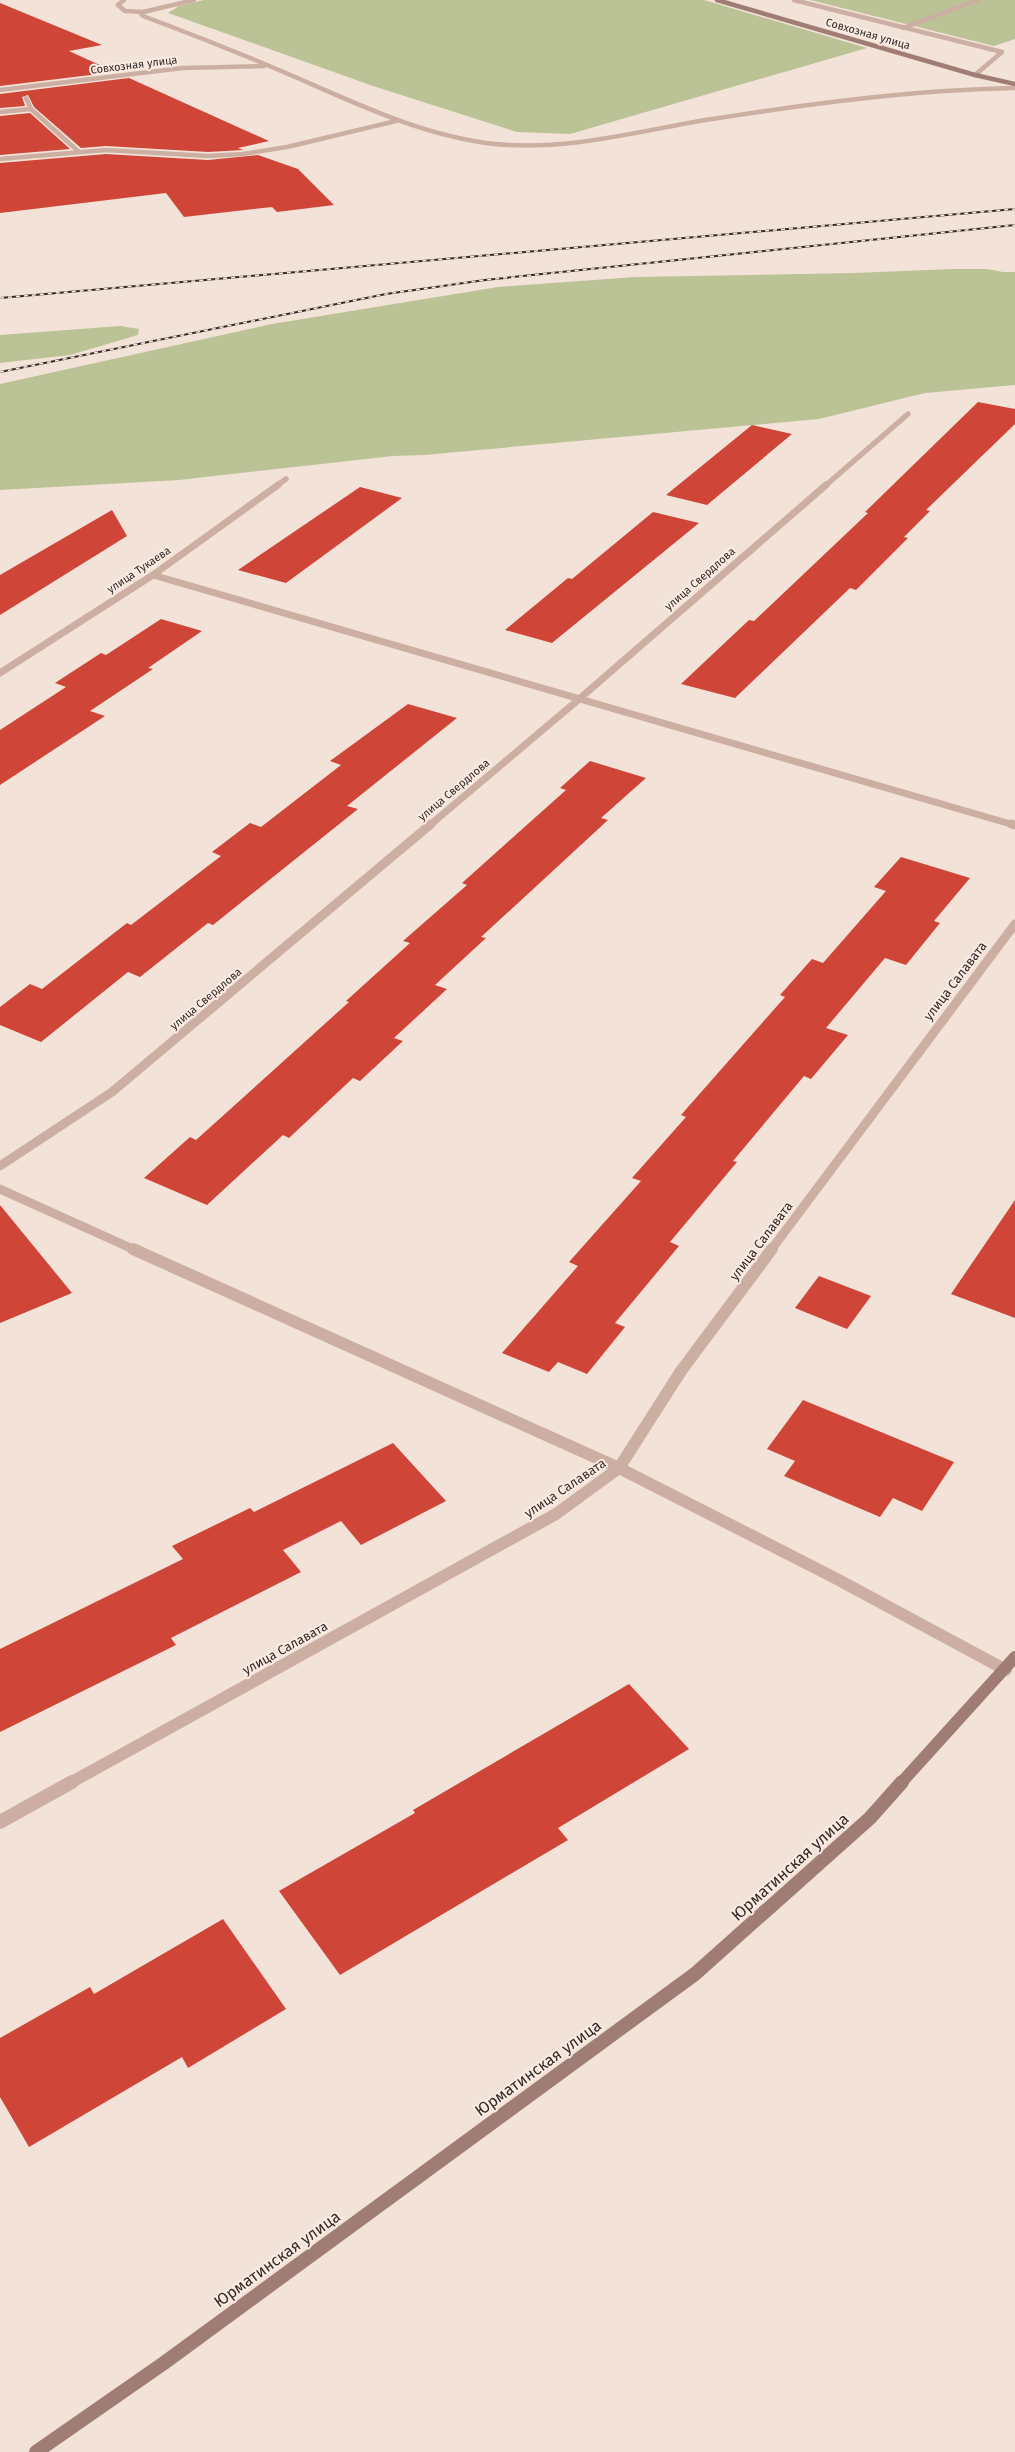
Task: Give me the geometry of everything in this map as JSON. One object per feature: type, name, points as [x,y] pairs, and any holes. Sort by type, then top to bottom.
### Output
[{"type":"main road","name":"Совхозная улица","points":[[717,0],[975,75],[1015,84]]},
{"type":"main road","name":"Юрматинская улица","points":[[36,2452],[164,2363],[695,1974],[870,1818],[1006,1670],[1015,1657]]},
{"type":"street","points":[[124,0],[118,5],[125,11],[143,12],[194,0]]},
{"type":"street","points":[[794,0],[1002,52],[975,75]]},
{"type":"street","points":[[812,5],[826,0]]},
{"type":"street","points":[[903,28],[978,0]]},
{"type":"street","points":[[143,12],[141,14],[143,16],[270,66],[396,121],[474,140],[525,146],[573,142],[748,113],[863,97],[964,88],[1015,88]]},
{"type":"street","name":"Совхозная улица","points":[[0,90],[183,68],[270,66]]},
{"type":"street","points":[[26,98],[31,109],[78,151]]},
{"type":"street","points":[[0,112],[31,109]]},
{"type":"street","points":[[0,159],[78,151],[121,150],[175,155],[222,156],[274,149],[396,121]]},
{"type":"street","name":"улица Свердлова","points":[[0,1166],[112,1092],[578,700],[908,414]]},
{"type":"street","name":"улица Тукаева","points":[[0,674],[153,575],[286,479]]},
{"type":"street","points":[[153,575],[578,700],[1015,825]]},
{"type":"street","name":"улица Салавата","points":[[0,1822],[556,1514],[619,1468],[681,1371],[1015,924]]},
{"type":"street","points":[[0,1189],[619,1468],[835,1578],[1006,1670]]},
{"type":"green space","points":[[204,0],[704,0],[867,48],[570,134],[517,132],[373,86],[168,13],[179,6]]},
{"type":"green space","points":[[810,0],[1015,0],[1015,39],[994,46]]},
{"type":"green space","points":[[987,269],[1003,272],[1015,272],[1015,385],[925,393],[819,419],[424,455],[393,456],[179,480],[0,490],[0,384],[272,324],[498,287],[635,277],[854,273]]},
{"type":"green space","points":[[120,326],[139,329],[138,335],[70,355],[0,363],[0,335]]},
{"type":"building","points":[[0,3],[102,45],[69,51],[115,72],[0,86]]},
{"type":"building","points":[[129,78],[269,141],[238,148],[243,150],[208,152],[106,146],[81,148],[34,107],[28,95],[22,97],[25,106],[0,108],[0,94]]},
{"type":"building","points":[[30,113],[70,149],[0,155],[0,116]]},
{"type":"building","points":[[106,154],[208,160],[258,155],[298,169],[334,205],[277,212],[272,207],[184,217],[166,193],[0,213],[0,163]]},
{"type":"building","points":[[978,402],[1015,409],[1015,424],[926,510],[930,511],[904,537],[908,538],[856,590],[850,588],[735,698],[681,684],[749,620],[754,621],[868,513],[865,512]]},
{"type":"building","points":[[752,425],[792,434],[707,505],[666,495]]},
{"type":"building","points":[[360,487],[402,498],[286,583],[238,570]]},
{"type":"building","points":[[112,510],[127,536],[0,615],[0,575]]},
{"type":"building","points":[[653,512],[699,523],[552,643],[505,630],[568,578],[572,579]]},
{"type":"building","points":[[161,619],[202,631],[148,668],[153,669],[90,711],[105,716],[0,785],[0,730],[66,687],[55,683],[101,653],[106,655]]},
{"type":"building","points":[[408,704],[457,718],[347,806],[358,809],[213,925],[208,923],[140,977],[128,972],[41,1042],[0,1025],[0,1007],[30,984],[42,989],[127,923],[131,925],[221,856],[212,852],[250,823],[261,827],[341,765],[330,761]]},
{"type":"building","points":[[590,761],[646,778],[601,818],[608,820],[481,937],[486,938],[435,985],[447,989],[394,1038],[403,1041],[360,1081],[353,1078],[289,1138],[283,1135],[207,1205],[144,1178],[190,1137],[196,1140],[349,1002],[346,1001],[410,943],[403,941],[467,885],[462,883],[566,790],[560,788]]},
{"type":"building","points":[[901,857],[970,878],[934,921],[940,923],[906,965],[885,958],[826,1028],[848,1035],[811,1079],[804,1076],[733,1161],[737,1162],[670,1242],[679,1246],[615,1323],[625,1327],[587,1374],[558,1362],[549,1372],[502,1353],[578,1266],[569,1262],[641,1181],[632,1178],[686,1117],[681,1115],[785,997],[780,995],[812,959],[823,963],[886,891],[874,887]]},
{"type":"building","points":[[1015,1200],[1015,1318],[951,1294]]},
{"type":"building","points":[[0,1205],[72,1293],[0,1323]]},
{"type":"building","points":[[819,1276],[871,1296],[847,1329],[795,1308]]},
{"type":"building","points":[[803,1400],[954,1462],[922,1511],[893,1498],[880,1517],[784,1476],[795,1461],[767,1449]]},
{"type":"building","points":[[393,1443],[446,1501],[361,1545],[341,1521],[283,1550],[301,1572],[171,1638],[176,1645],[0,1732],[0,1649],[183,1559],[172,1546],[250,1508],[254,1512]]},
{"type":"building","points":[[629,1684],[689,1749],[558,1828],[568,1840],[340,1975],[279,1891],[415,1813],[413,1810]]},
{"type":"building","points":[[223,1919],[286,2009],[188,2068],[182,2057],[29,2147],[0,2097],[0,2038],[90,1987],[94,1994]]},
{"type":"railway","points":[[0,298],[1015,209]]},
{"type":"railway","points":[[0,372],[386,294],[485,280],[1015,225]]}]
